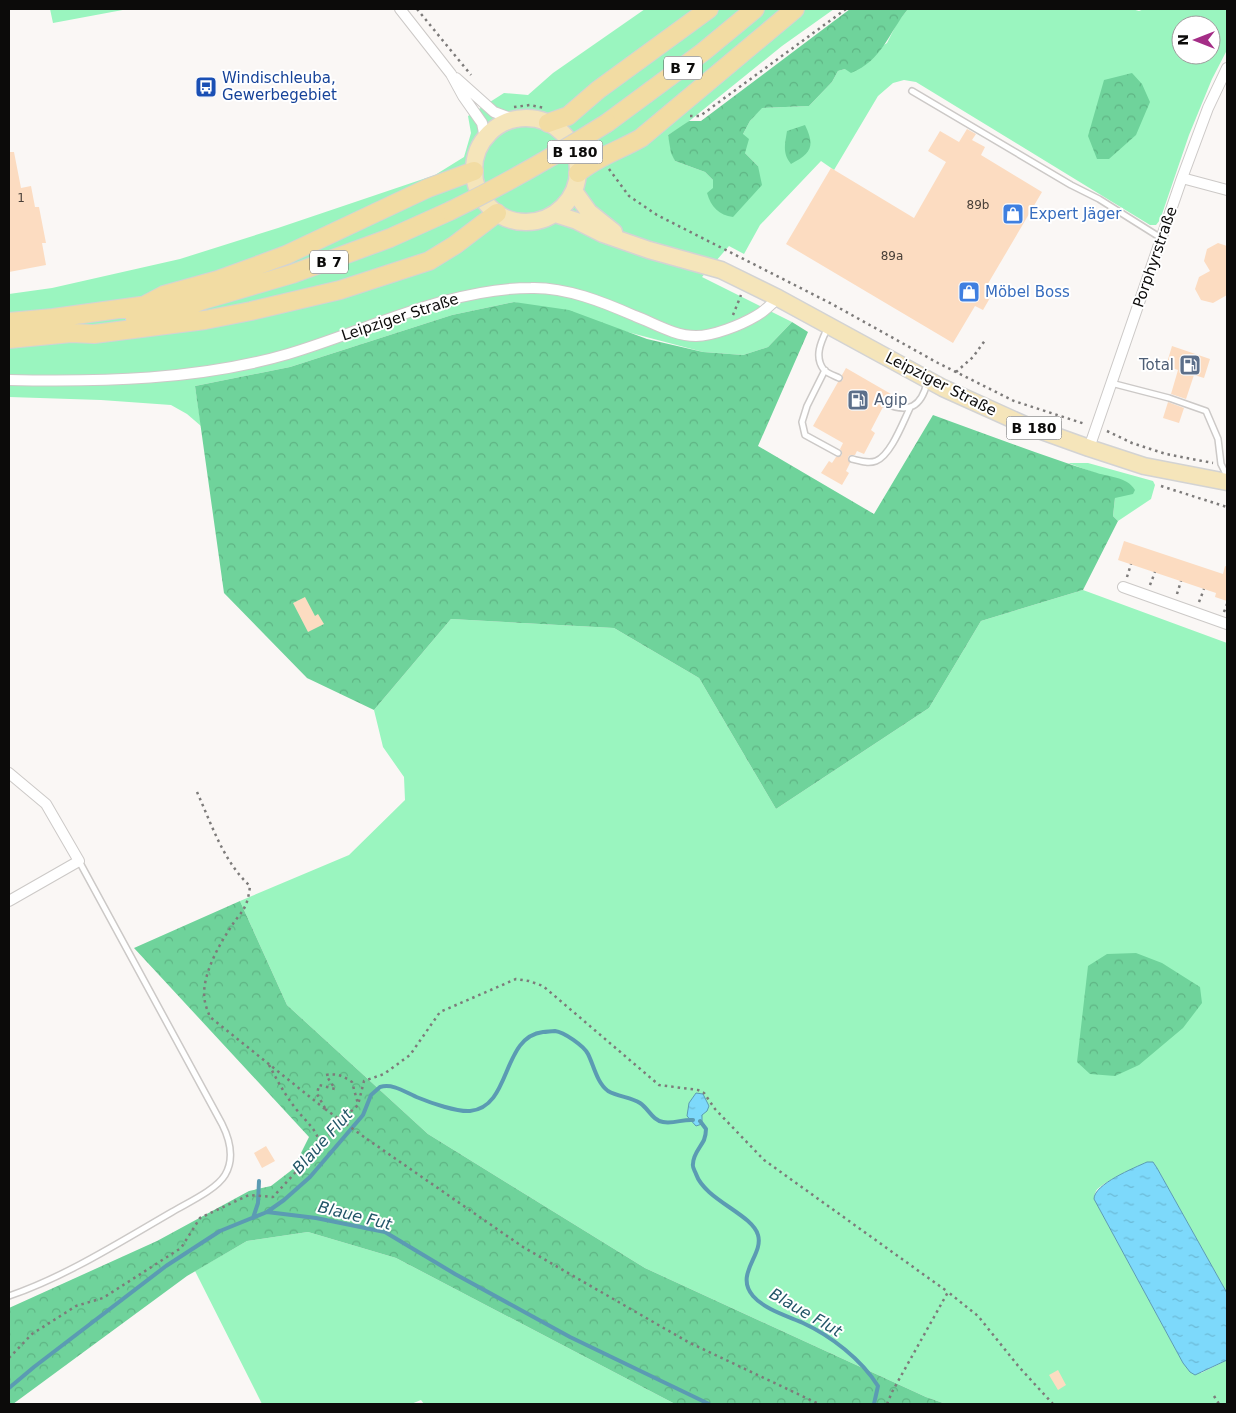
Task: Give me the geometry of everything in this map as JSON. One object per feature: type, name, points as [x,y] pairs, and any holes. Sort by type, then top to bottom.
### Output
[{"type":"highway","points":[[547,115],[568,116],[598,90],[709,9]]},
{"type":"highway","name":"B 7","points":[[9,339],[71,333],[89,326],[184,308],[203,300],[292,274],[390,238],[450,211],[566,149],[607,122],[695,58],[755,9]]},
{"type":"highway","points":[[578,173],[588,164],[622,150],[641,138],[795,9]]},
{"type":"highway","points":[[145,305],[164,295],[218,280],[286,255],[428,188],[474,171]]},
{"type":"highway","points":[[71,333],[94,334],[205,320],[340,290],[429,261],[455,245],[497,214]]},
{"type":"highway","name":"B 7","points":[[9,322],[145,305],[203,300]]},
{"type":"main road","name":"B 180","points":[[510,112],[531,118],[547,115],[571,143],[578,160],[578,173],[574,191],[566,204],[555,214]]},
{"type":"main road","points":[[510,112],[485,138],[477,154],[474,171],[478,190],[483,199],[497,214],[508,219],[526,222],[544,219],[555,214]]},
{"type":"main road","name":"Leipziger Straße","points":[[574,191],[589,212],[626,241]]},
{"type":"main road","name":"Leipziger Straße","points":[[555,214],[578,221],[603,234],[648,250],[721,270],[778,298],[927,380],[1025,425],[1144,466],[1227,482]]},
{"type":"street","points":[[400,9],[451,74],[463,96],[482,123],[485,138]]},
{"type":"street","name":"Porphyrstraße","points":[[1089,448],[1182,178],[1208,108],[1227,68]]},
{"type":"street","points":[[451,74],[494,112],[510,112]]},
{"type":"street","points":[[1182,178],[1227,190]]},
{"type":"street","name":"Leipziger Straße","points":[[9,380],[92,381],[209,371],[287,354],[441,302],[478,292],[507,288],[540,288],[576,295],[681,334],[696,336],[711,334],[757,316],[778,298]]},
{"type":"street","points":[[1123,587],[1227,624]]},
{"type":"street","points":[[9,773],[46,804],[79,860],[9,901]]},
{"type":"lane","points":[[912,91],[1071,185],[1099,199],[1162,239]]},
{"type":"lane","points":[[829,326],[819,346],[819,358],[825,370],[839,378]]},
{"type":"lane","points":[[825,370],[807,406],[802,422],[804,435],[838,453]]},
{"type":"lane","points":[[852,459],[866,463],[877,461],[892,445],[910,408],[923,397],[927,380]]},
{"type":"lane","points":[[1111,383],[1169,398],[1206,411],[1218,439],[1221,464],[1227,476]]},
{"type":"lane","points":[[886,404],[898,409],[910,408]]},
{"type":"lane","points":[[9,1296],[50,1279],[127,1239],[206,1192],[225,1175],[230,1162],[229,1139],[222,1124],[79,860]]},
{"type":"path","points":[[418,9],[472,76]]},
{"type":"path","points":[[669,116],[700,116],[846,9]]},
{"type":"path","points":[[510,112],[513,107],[530,105],[547,115]]},
{"type":"path","points":[[602,157],[629,196],[657,215],[832,304],[956,372],[1014,401],[1114,434],[1132,443],[1166,454],[1221,464]]},
{"type":"path","points":[[956,372],[973,357],[986,338]]},
{"type":"path","points":[[1161,486],[1227,507]]},
{"type":"path","points":[[1196,612],[1204,589]]},
{"type":"path","points":[[197,792],[228,861],[250,886],[248,903],[229,929],[205,979],[204,1002],[210,1017],[325,1109],[523,1247],[688,1342],[819,1404]]},
{"type":"path","points":[[346,1116],[358,1105],[364,1081],[384,1074],[410,1056],[440,1012],[516,979],[543,986],[659,1085],[698,1090],[704,1093],[715,1109],[764,1160],[948,1292],[978,1316],[1019,1367],[1053,1404]]},
{"type":"path","points":[[268,1063],[283,1091],[297,1111],[314,1129],[320,1145]]},
{"type":"path","points":[[325,1109],[317,1094],[319,1085],[335,1089],[326,1075],[335,1073],[352,1082],[358,1105]]},
{"type":"path","points":[[9,1358],[32,1334],[76,1306],[104,1298],[181,1248],[200,1218],[249,1195],[273,1198],[334,1130]]},
{"type":"path","points":[[887,1404],[948,1292]]},
{"type":"path","points":[[1214,1396],[1219,1404]]},
{"type":"green space","points":[[50,9],[128,9],[53,23]]},
{"type":"green space","points":[[645,9],[834,9],[782,46],[683,126],[668,135],[675,161],[705,172],[713,180],[713,188],[758,166],[745,153],[743,134],[750,121],[761,108],[809,106],[832,82],[838,71],[845,69],[887,43],[897,23],[908,9],[1132,9],[1139,11],[1144,9],[1227,9],[1227,50],[1221,62],[1221,15],[1171,15],[1171,65],[1219,65],[1189,135],[1160,220],[1156,225],[1150,225],[916,82],[904,80],[893,83],[878,96],[834,170],[821,161],[760,225],[744,254],[729,246],[702,277],[792,322],[768,347],[743,355],[703,352],[514,302],[452,315],[290,367],[195,386],[201,426],[187,414],[171,405],[101,400],[9,397],[9,294],[52,288],[180,259],[435,175],[464,157],[471,133],[468,116],[504,93],[528,95],[553,73]]},
{"type":"green space","points":[[850,9],[908,9],[878,54],[862,68],[851,73],[845,69],[838,71],[832,82],[809,106],[762,108],[750,121],[743,134],[749,139],[745,153],[758,166],[762,185],[733,217],[720,212],[713,206],[707,193],[713,188],[713,180],[705,172],[675,161],[671,153],[668,135],[689,121],[701,121]]},
{"type":"green space","points":[[1132,73],[1142,84],[1150,102],[1136,135],[1109,159],[1097,159],[1088,136],[1104,80]]},
{"type":"green space","points":[[805,125],[810,138],[810,148],[803,156],[791,164],[785,152],[787,131]]},
{"type":"green space","points":[[514,302],[569,310],[647,339],[703,352],[743,355],[768,347],[792,322],[808,332],[758,446],[874,514],[933,415],[1054,459],[1099,474],[1122,479],[1135,490],[1133,494],[1115,498],[1113,516],[1118,521],[1083,590],[981,621],[929,708],[776,809],[699,678],[614,628],[451,619],[374,710],[307,678],[224,593],[195,386],[290,367],[452,315]]},
{"type":"green space","points":[[1068,463],[1088,463],[1153,481],[1155,485],[1151,499],[1118,521],[1113,516],[1115,498],[1095,473]]},
{"type":"green space","points":[[1083,590],[1227,643],[1227,1293],[1153,1162],[1132,1169],[1099,1187],[1094,1199],[1183,1363],[1201,1373],[1227,1360],[1227,1404],[946,1404],[926,1397],[645,1268],[428,1134],[287,1005],[240,901],[349,855],[405,800],[404,777],[383,747],[374,710],[451,619],[614,628],[699,678],[776,809],[929,708],[981,621]]},
{"type":"green space","points":[[240,901],[287,1005],[428,1134],[645,1268],[926,1397],[946,1404],[675,1404],[396,1258],[308,1232],[247,1241],[187,1276],[13,1404],[9,1404],[9,1308],[157,1241],[249,1191],[271,1186],[293,1169],[309,1137],[134,948]]},
{"type":"green space","points":[[1136,953],[1162,963],[1200,987],[1202,1003],[1183,1028],[1139,1065],[1115,1076],[1090,1074],[1077,1062],[1088,966],[1107,954]]},
{"type":"green space","points":[[308,1232],[396,1258],[675,1404],[424,1404],[421,1400],[411,1404],[262,1404],[195,1271],[247,1241]]},
{"type":"water","points":[[696,1093],[703,1094],[709,1106],[702,1115],[702,1124],[696,1126],[687,1116],[689,1103]]},
{"type":"water","points":[[1147,1162],[1153,1162],[1157,1168],[1227,1293],[1227,1360],[1195,1375],[1183,1363],[1094,1199],[1096,1193],[1107,1182]]},
{"type":"building","points":[[967,129],[976,134],[972,140],[985,147],[981,155],[1042,192],[986,287],[994,291],[983,310],[975,306],[953,343],[786,244],[831,168],[914,218],[946,162],[928,151],[940,131],[959,142]]},
{"type":"building","points":[[9,152],[14,152],[21,188],[31,186],[35,207],[39,207],[46,243],[42,243],[46,265],[9,272]]},
{"type":"building","points":[[1218,243],[1227,246],[1227,295],[1213,303],[1201,300],[1195,289],[1199,277],[1210,271],[1204,261],[1207,249]]},
{"type":"building","points":[[1172,346],[1210,359],[1204,378],[1194,375],[1186,399],[1171,394],[1178,370],[1166,366]]},
{"type":"building","points":[[846,368],[891,394],[887,400],[882,402],[883,407],[871,430],[875,433],[864,454],[857,451],[855,455],[848,457],[850,463],[846,471],[849,473],[842,485],[821,473],[829,461],[832,463],[836,457],[842,455],[840,449],[843,443],[813,426],[838,382],[843,380],[842,375]]},
{"type":"building","points":[[1168,402],[1184,408],[1179,423],[1163,418]]},
{"type":"building","points":[[1124,541],[1223,574],[1225,566],[1227,567],[1227,601],[1215,597],[1216,593],[1118,560]]},
{"type":"building","points":[[305,597],[315,616],[318,614],[324,624],[308,632],[293,603]]},
{"type":"building","points":[[266,1146],[275,1161],[262,1168],[254,1153]]},
{"type":"building","points":[[1058,1370],[1066,1385],[1058,1390],[1049,1375]]},
{"type":"waterway","name":"Blaue Flut","points":[[267,1212],[310,1177],[363,1115],[371,1095],[380,1087],[395,1087],[419,1098],[458,1110],[470,1111],[483,1107],[493,1098],[520,1046],[530,1037],[543,1032],[559,1032],[578,1043],[588,1054],[604,1088],[616,1095],[633,1099],[640,1103],[659,1121],[693,1120]]},
{"type":"waterway","name":"Blaue Flut","points":[[700,1121],[706,1130],[704,1140],[693,1160],[696,1174],[709,1192],[747,1220],[754,1227],[758,1235],[757,1250],[748,1272],[748,1288],[753,1296],[763,1305],[814,1328],[845,1349],[878,1386],[874,1404]]},
{"type":"waterway","points":[[253,1218],[258,1203],[259,1181]]},
{"type":"waterway","name":"Blaue Fut","points":[[9,1388],[166,1266],[220,1231],[267,1212],[316,1218],[385,1232],[455,1274],[570,1337],[709,1404]]},
{"type":"place","name":"Windischleuba, Gewerbegebiet","points":[[206,87]]},
{"type":"place","name":"Expert Jäger","points":[[1013,214]]},
{"type":"place","name":"Möbel Boss","points":[[969,292]]},
{"type":"place","name":"Total","points":[[1190,365]]},
{"type":"place","name":"Agip","points":[[858,400]]}]
